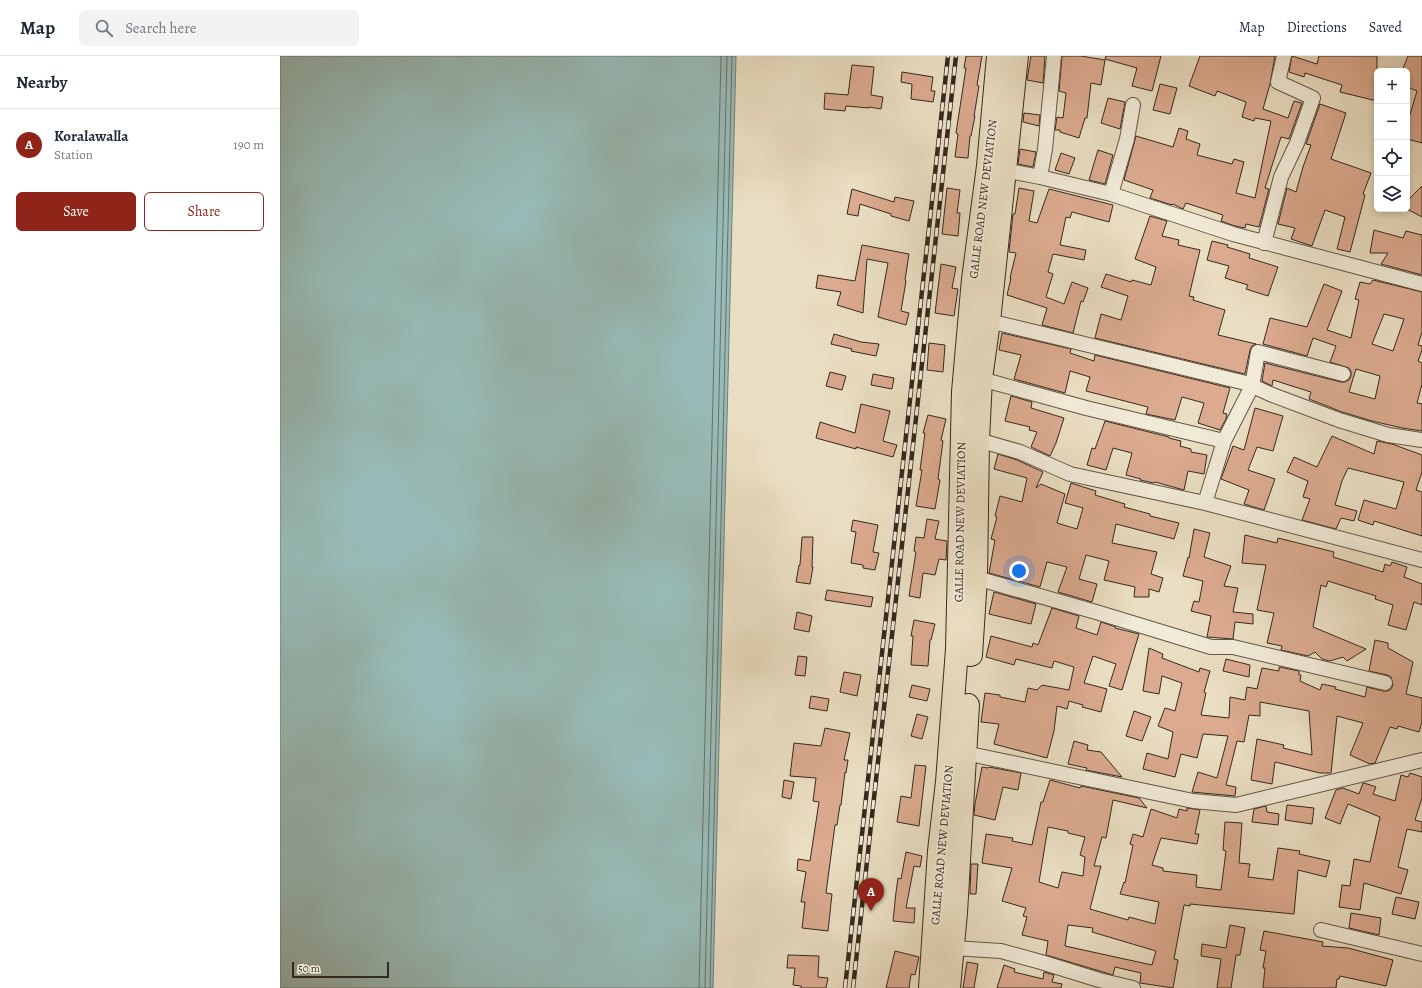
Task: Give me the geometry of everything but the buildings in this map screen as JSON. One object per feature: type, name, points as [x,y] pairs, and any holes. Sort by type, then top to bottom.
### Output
[{"type":"main road","name":"GALLE ROAD NEW DEVIATION","points":[[949,988],[953,948],[976,578],[978,440],[981,379],[989,321],[996,168],[998,56]]},
{"type":"main road","name":"GALLE ROAD NEW DEVIATION","points":[[930,988],[939,851],[947,782],[957,650],[963,392],[973,279],[996,168],[1016,56]]},
{"type":"street","points":[[1040,177],[1045,149],[1054,56]]},
{"type":"street","points":[[1264,243],[1281,177],[1297,144],[1313,98],[1278,82],[1284,56]]},
{"type":"street","points":[[1111,194],[1127,139],[1134,105]]},
{"type":"street","points":[[996,168],[1111,194],[1264,243],[1422,284]]},
{"type":"street","points":[[989,321],[1246,383],[1270,394],[1346,422],[1388,435],[1422,440]]},
{"type":"street","points":[[1205,503],[1224,441],[1252,386],[1258,352],[1343,374]]},
{"type":"street","points":[[981,379],[1086,408],[1224,441]]},
{"type":"street","points":[[978,440],[1020,452],[1070,474],[1205,503],[1422,560]]},
{"type":"street","points":[[976,578],[1211,647],[1234,647],[1385,683]]},
{"type":"street","points":[[965,753],[1193,801],[1236,805],[1422,760]]},
{"type":"street","points":[[1321,930],[1422,954]]},
{"type":"street","points":[[953,948],[1001,951],[1099,980],[1132,988]]},
{"type":"water","points":[[280,56],[736,56],[713,988],[280,988]]},
{"type":"railway","points":[[845,988],[948,56]]},
{"type":"railway","points":[[853,988],[956,56]]},
{"type":"place","name":"Koralawalla","points":[[871,911]]}]
